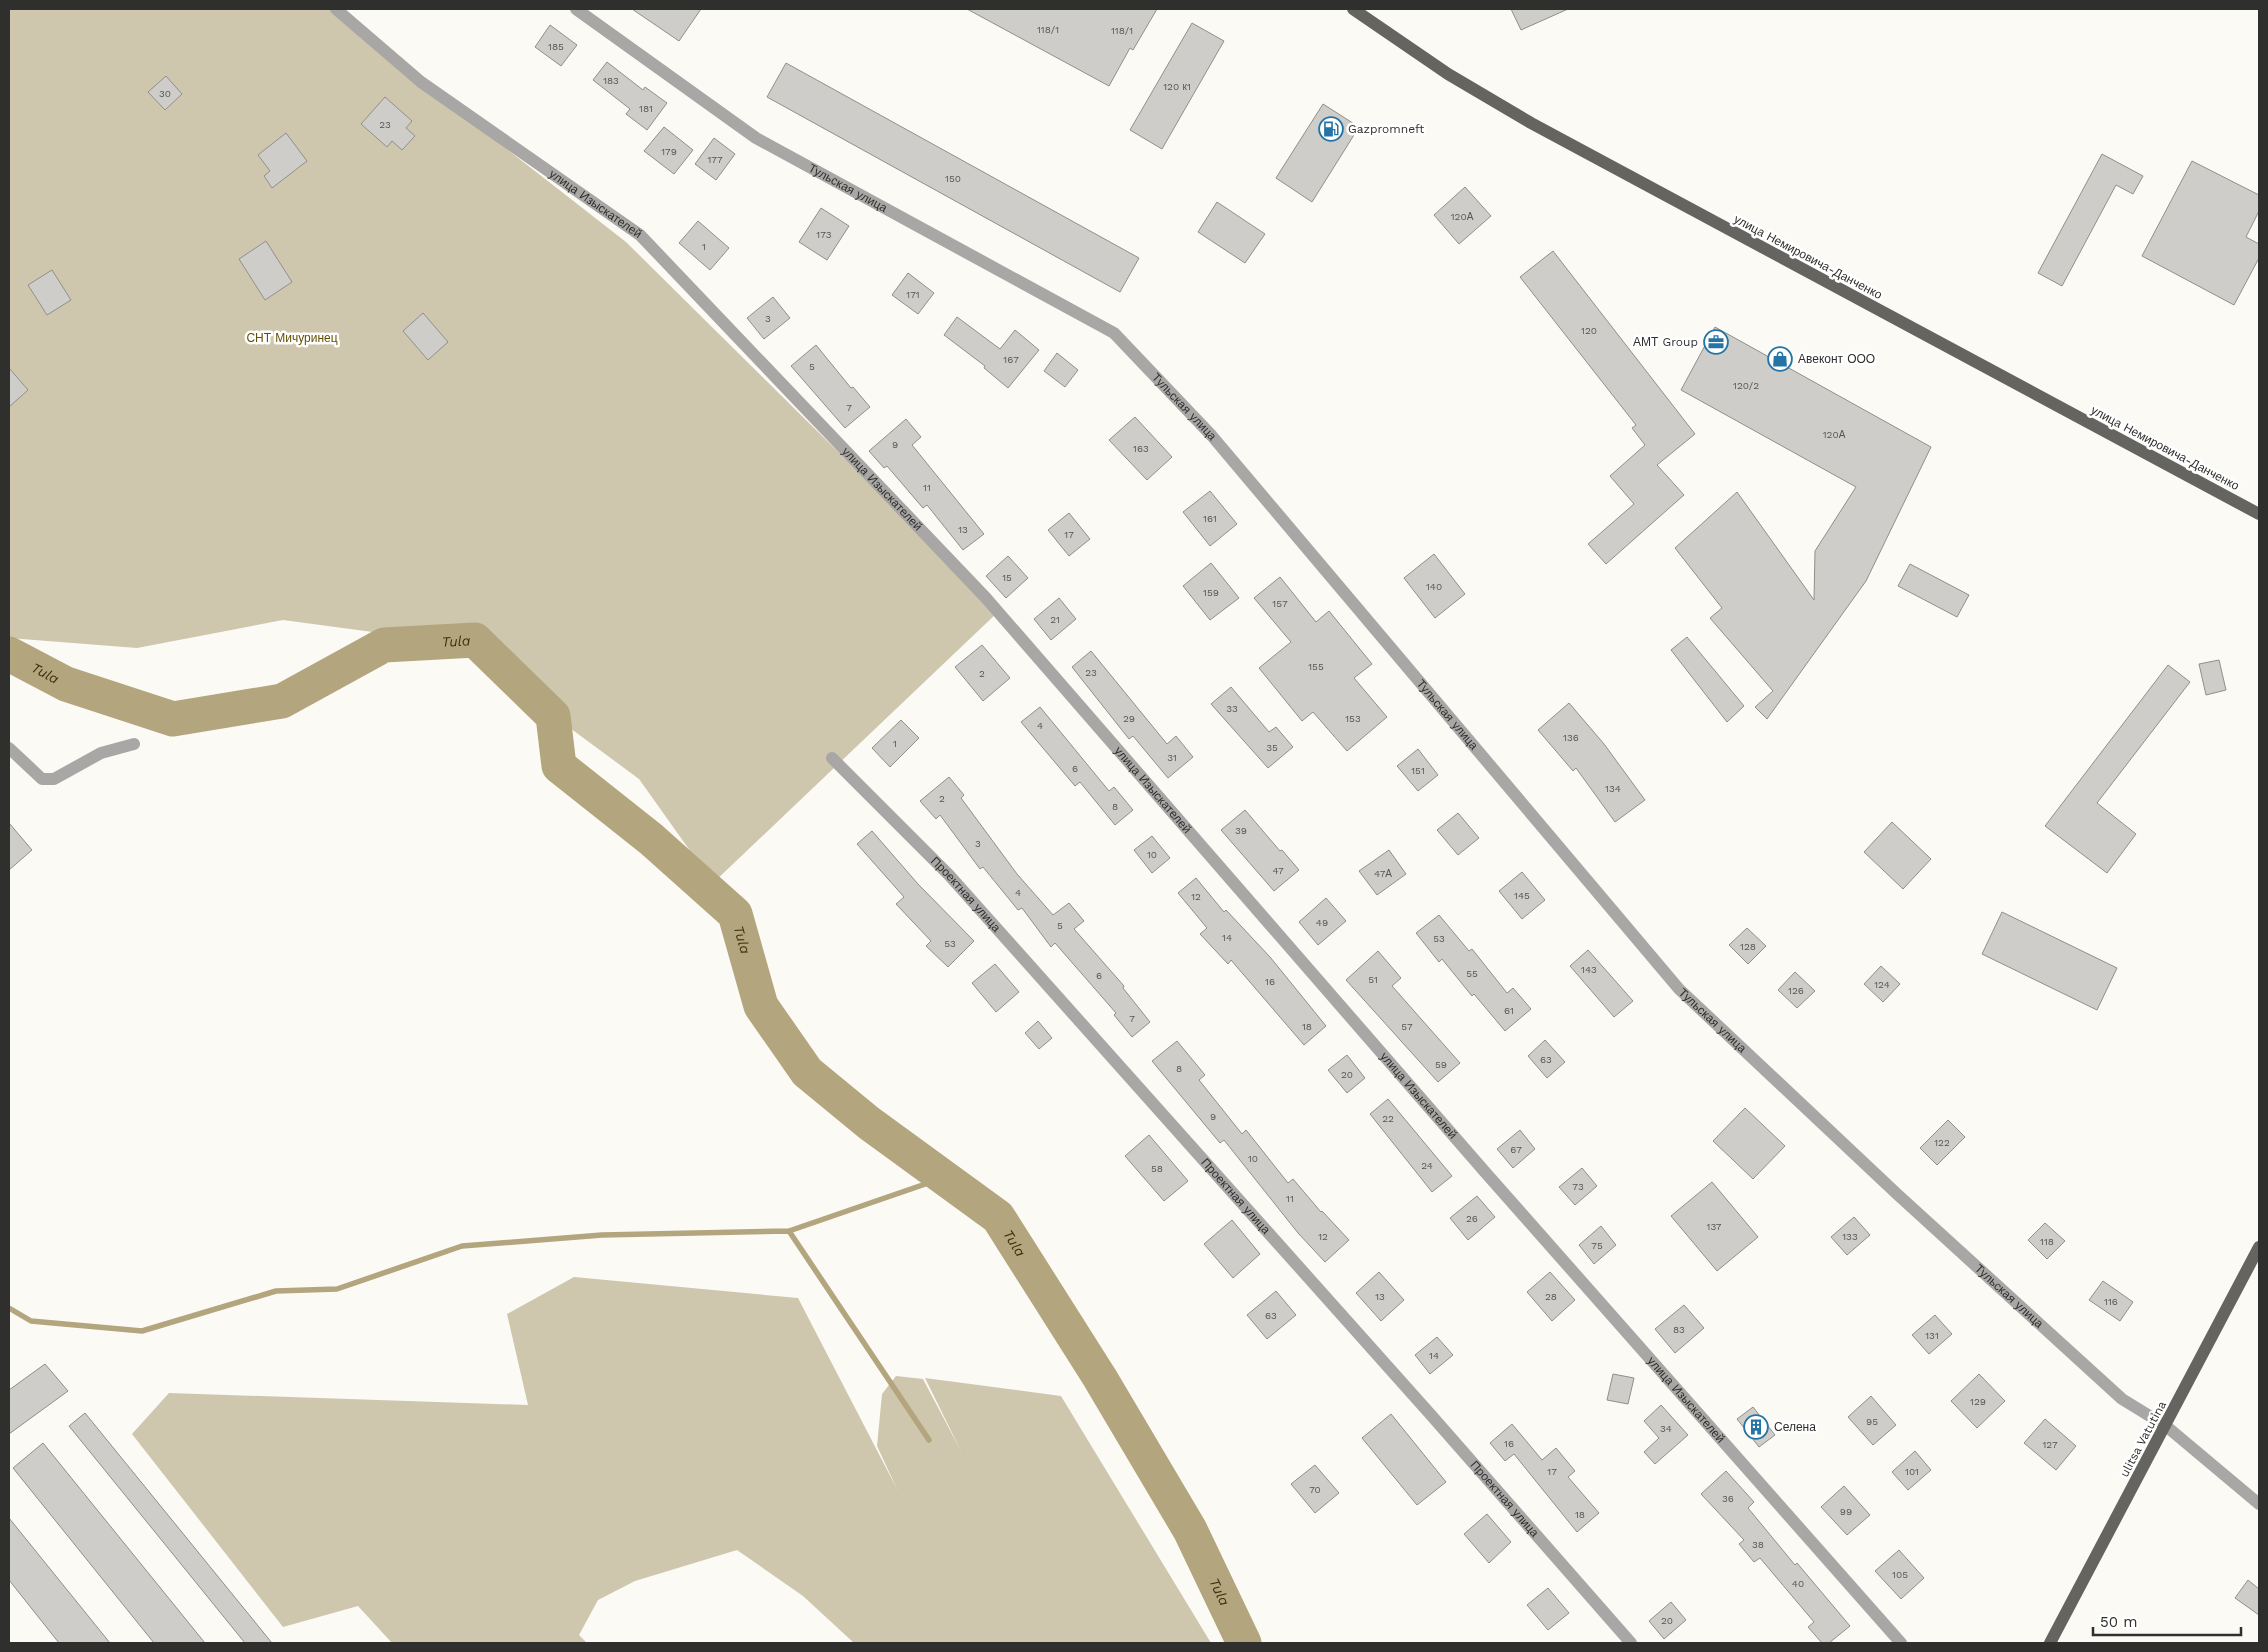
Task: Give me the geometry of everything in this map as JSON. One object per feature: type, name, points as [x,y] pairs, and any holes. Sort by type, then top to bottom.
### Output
[{"type":"main road","name":"улица Немировича-Данченко","points":[[1353,9],[1448,74],[1532,123],[2259,514]]},
{"type":"main road","name":"ulitsa Vatutina","points":[[2050,1643],[2259,1247]]},
{"type":"street","name":"улица Изыскателей","points":[[336,9],[421,82],[640,235],[647,242],[986,598],[1479,1165],[1901,1643]]},
{"type":"street","name":"Тульская улица","points":[[576,9],[756,138],[1114,333],[1212,436],[1679,989],[1898,1194],[2122,1399],[2166,1426],[2259,1504]]},
{"type":"street","points":[[9,748],[42,779],[54,779],[101,753],[134,744]]},
{"type":"street","name":"Проектная улица","points":[[832,758],[950,875],[1431,1415],[1631,1643]]},
{"type":"green space","name":"СНТ Мичуринец","points":[[9,9],[336,9],[421,82],[626,242],[998,612],[713,883],[639,779],[455,643],[283,620],[137,648],[9,638]]},
{"type":"green space","points":[[574,1277],[798,1298],[897,1489],[877,1446],[882,1394],[896,1376],[923,1379],[961,1451],[925,1378],[1061,1396],[1211,1643],[854,1643],[803,1596],[737,1550],[635,1581],[598,1600],[579,1635],[587,1643],[392,1643],[358,1606],[283,1627],[132,1434],[169,1393],[528,1405],[507,1314]]},
{"type":"building","points":[[632,9],[701,9],[679,41]]},
{"type":"building","points":[[967,9],[1157,9],[1133,50],[1130,48],[1109,86]]},
{"type":"building","points":[[1511,9],[1568,9],[1521,30]]},
{"type":"building","points":[[1192,23],[1224,41],[1162,149],[1130,130]]},
{"type":"building","points":[[550,25],[577,45],[561,66],[535,47]]},
{"type":"building","points":[[607,62],[643,90],[645,87],[667,103],[647,130],[626,114],[630,109],[593,80]]},
{"type":"building","points":[[786,63],[1139,258],[1120,292],[767,97]]},
{"type":"building","points":[[166,76],[182,94],[165,110],[148,92]]},
{"type":"building","points":[[385,97],[412,121],[406,128],[415,136],[402,150],[392,141],[387,147],[361,124]]},
{"type":"building","points":[[1323,104],[1359,127],[1312,202],[1276,178]]},
{"type":"building","points":[[664,127],[693,150],[674,174],[644,151]]},
{"type":"building","points":[[286,133],[307,161],[272,188],[264,176],[270,171],[258,155]]},
{"type":"building","points":[[714,138],[735,154],[716,180],[695,164]]},
{"type":"building","points":[[2102,154],[2143,176],[2133,194],[2116,185],[2062,286],[2038,273]]},
{"type":"building","points":[[2192,161],[2259,195],[2259,211],[2246,237],[2259,244],[2259,258],[2234,305],[2142,256]]},
{"type":"building","points":[[1465,187],[1491,216],[1459,244],[1434,215]]},
{"type":"building","points":[[1217,202],[1265,234],[1245,263],[1198,232]]},
{"type":"building","points":[[821,208],[849,226],[827,260],[799,242]]},
{"type":"building","points":[[698,221],[729,248],[710,270],[679,243]]},
{"type":"building","points":[[266,241],[292,282],[265,300],[239,259]]},
{"type":"building","points":[[1553,251],[1695,434],[1657,465],[1684,495],[1606,564],[1588,544],[1634,504],[1610,476],[1645,445],[1632,428],[1636,425],[1520,277]]},
{"type":"building","points":[[52,270],[71,300],[47,315],[28,285]]},
{"type":"building","points":[[908,273],[934,293],[918,314],[892,295]]},
{"type":"building","points":[[773,297],[790,318],[764,339],[747,318]]},
{"type":"building","points":[[423,313],[448,342],[428,360],[403,331]]},
{"type":"building","points":[[957,317],[1000,349],[1015,330],[1039,350],[1008,388],[984,368],[985,366],[944,335]]},
{"type":"building","points":[[1715,327],[1931,447],[1866,581],[1767,719],[1755,707],[1773,691],[1710,618],[1722,608],[1675,548],[1737,492],[1814,600],[1815,551],[1856,487],[1681,390]]},
{"type":"building","points":[[816,345],[851,388],[853,387],[870,407],[845,428],[791,366]]},
{"type":"building","points":[[1057,353],[1078,370],[1065,387],[1044,371]]},
{"type":"building","points":[[9,368],[28,390],[9,407]]},
{"type":"building","points":[[1135,417],[1172,457],[1147,480],[1109,440]]},
{"type":"building","points":[[906,419],[921,437],[912,445],[984,534],[963,550],[927,505],[923,508],[887,466],[884,468],[869,451]]},
{"type":"building","points":[[1210,491],[1237,524],[1210,546],[1183,512]]},
{"type":"building","points":[[1069,513],[1090,539],[1069,556],[1048,530]]},
{"type":"building","points":[[1434,554],[1465,594],[1435,618],[1404,578]]},
{"type":"building","points":[[1008,556],[1028,578],[1006,598],[986,576]]},
{"type":"building","points":[[1211,563],[1239,598],[1210,620],[1183,586]]},
{"type":"building","points":[[1910,564],[1969,595],[1957,617],[1898,586]]},
{"type":"building","points":[[1280,577],[1316,622],[1329,611],[1372,664],[1354,678],[1387,717],[1347,751],[1313,712],[1302,721],[1259,668],[1291,642],[1254,598]]},
{"type":"building","points":[[1059,598],[1076,619],[1051,640],[1034,619]]},
{"type":"building","points":[[1687,637],[1744,706],[1727,722],[1671,650]]},
{"type":"building","points":[[982,645],[1010,678],[983,701],[955,667]]},
{"type":"building","points":[[1091,651],[1167,744],[1176,736],[1193,757],[1168,778],[1133,736],[1129,739],[1072,667]]},
{"type":"building","points":[[2219,660],[2226,690],[2206,695],[2199,664]]},
{"type":"building","points":[[2168,665],[2190,682],[2097,803],[2136,834],[2107,873],[2045,826]]},
{"type":"building","points":[[1231,687],[1269,732],[1276,727],[1293,747],[1268,768],[1211,704]]},
{"type":"building","points":[[1569,703],[1604,744],[1645,800],[1615,822],[1576,768],[1573,771],[1538,730]]},
{"type":"building","points":[[1040,707],[1109,791],[1114,787],[1133,810],[1115,825],[1080,782],[1075,786],[1021,722]]},
{"type":"building","points":[[901,720],[919,738],[890,767],[872,748]]},
{"type":"building","points":[[1418,749],[1438,775],[1418,791],[1397,766]]},
{"type":"building","points":[[949,777],[964,795],[961,798],[1017,874],[1053,915],[1069,903],[1084,921],[1074,929],[1124,986],[1123,988],[1150,1022],[1132,1037],[1114,1015],[1116,1013],[1055,943],[1051,947],[1022,908],[1018,910],[983,867],[980,869],[940,815],[936,819],[920,801]]},
{"type":"building","points":[[1245,810],[1299,870],[1274,891],[1221,830]]},
{"type":"building","points":[[1458,813],[1479,838],[1458,855],[1437,830]]},
{"type":"building","points":[[1892,822],[1931,859],[1903,889],[1864,852]]},
{"type":"building","points":[[9,823],[32,850],[9,870]]},
{"type":"building","points":[[872,831],[918,884],[974,941],[948,967],[926,946],[931,941],[896,904],[904,897],[857,844]]},
{"type":"building","points":[[1152,836],[1170,858],[1152,873],[1134,850]]},
{"type":"building","points":[[1389,850],[1406,874],[1377,895],[1359,871]]},
{"type":"building","points":[[1522,872],[1545,900],[1522,919],[1499,891]]},
{"type":"building","points":[[1196,878],[1224,912],[1226,910],[1270,957],[1326,1026],[1304,1045],[1231,960],[1228,964],[1200,934],[1207,928],[1178,893]]},
{"type":"building","points":[[1326,898],[1346,921],[1318,945],[1299,922]]},
{"type":"building","points":[[2002,912],[2117,968],[2097,1010],[1982,954]]},
{"type":"building","points":[[1439,915],[1469,951],[1472,949],[1507,993],[1513,988],[1531,1009],[1505,1031],[1474,994],[1472,996],[1442,959],[1439,962],[1416,933]]},
{"type":"building","points":[[1747,928],[1766,946],[1748,964],[1729,945]]},
{"type":"building","points":[[1588,950],[1633,1001],[1614,1017],[1570,966]]},
{"type":"building","points":[[1378,951],[1401,978],[1392,986],[1460,1063],[1438,1082],[1346,980]]},
{"type":"building","points":[[995,964],[1019,992],[996,1012],[972,983]]},
{"type":"building","points":[[1881,966],[1900,984],[1883,1002],[1864,984]]},
{"type":"building","points":[[1795,972],[1815,991],[1797,1008],[1778,990]]},
{"type":"building","points":[[1038,1021],[1052,1038],[1039,1049],[1025,1033]]},
{"type":"building","points":[[1545,1040],[1565,1062],[1547,1078],[1528,1056]]},
{"type":"building","points":[[1177,1041],[1205,1075],[1199,1080],[1242,1134],[1246,1130],[1288,1183],[1293,1179],[1321,1212],[1349,1240],[1325,1262],[1298,1233],[1224,1140],[1220,1143],[1152,1061]]},
{"type":"building","points":[[1347,1055],[1365,1078],[1347,1093],[1328,1070]]},
{"type":"building","points":[[1388,1099],[1452,1176],[1432,1192],[1370,1114]]},
{"type":"building","points":[[1745,1108],[1785,1146],[1753,1179],[1713,1141]]},
{"type":"building","points":[[1948,1120],[1965,1137],[1937,1165],[1920,1148]]},
{"type":"building","points":[[1520,1130],[1535,1149],[1513,1168],[1497,1149]]},
{"type":"building","points":[[1149,1135],[1188,1181],[1164,1201],[1125,1156]]},
{"type":"building","points":[[1582,1168],[1597,1186],[1575,1205],[1559,1187]]},
{"type":"building","points":[[1712,1182],[1758,1237],[1717,1271],[1671,1216]]},
{"type":"building","points":[[1477,1196],[1495,1217],[1468,1240],[1450,1218]]},
{"type":"building","points":[[1854,1217],[1870,1235],[1847,1255],[1831,1237]]},
{"type":"building","points":[[1232,1220],[1260,1254],[1233,1278],[1204,1244]]},
{"type":"building","points":[[2045,1223],[2065,1241],[2047,1259],[2028,1240]]},
{"type":"building","points":[[1601,1226],[1616,1245],[1594,1264],[1579,1245]]},
{"type":"building","points":[[1379,1272],[1404,1300],[1381,1321],[1356,1293]]},
{"type":"building","points":[[1550,1272],[1575,1300],[1552,1321],[1527,1292]]},
{"type":"building","points":[[2103,1281],[2133,1302],[2120,1321],[2089,1300]]},
{"type":"building","points":[[1276,1291],[1296,1315],[1267,1339],[1247,1315]]},
{"type":"building","points":[[1684,1305],[1704,1328],[1675,1353],[1655,1329]]},
{"type":"building","points":[[1935,1315],[1952,1334],[1929,1354],[1912,1335]]},
{"type":"building","points":[[1437,1337],[1453,1355],[1430,1374],[1415,1355]]},
{"type":"building","points":[[45,1364],[68,1391],[9,1434],[9,1390]]},
{"type":"building","points":[[1613,1374],[1634,1378],[1628,1404],[1607,1400]]},
{"type":"building","points":[[1979,1374],[2005,1401],[1977,1428],[1951,1401]]},
{"type":"building","points":[[1871,1396],[1896,1425],[1873,1445],[1848,1417]]},
{"type":"building","points":[[1661,1405],[1688,1435],[1655,1464],[1644,1452],[1659,1438],[1644,1421]]},
{"type":"building","name":"Селена","points":[[1753,1407],[1775,1435],[1759,1447],[1737,1419]]},
{"type":"building","points":[[85,1413],[272,1643],[245,1643],[69,1426]]},
{"type":"building","points":[[1391,1414],[1446,1482],[1417,1505],[1362,1438]]},
{"type":"building","points":[[2045,1419],[2076,1446],[2056,1470],[2024,1443]]},
{"type":"building","points":[[1512,1424],[1542,1460],[1556,1448],[1575,1471],[1568,1477],[1599,1513],[1577,1532],[1514,1454],[1505,1461],[1490,1443]]},
{"type":"building","points":[[43,1443],[205,1643],[154,1643],[13,1468]]},
{"type":"building","points":[[1915,1451],[1931,1470],[1908,1490],[1892,1472]]},
{"type":"building","points":[[1315,1465],[1339,1493],[1315,1513],[1291,1484]]},
{"type":"building","points":[[1726,1471],[1754,1502],[1748,1508],[1795,1565],[1797,1563],[1850,1626],[1829,1643],[1822,1643],[1808,1627],[1814,1622],[1760,1558],[1754,1562],[1739,1544],[1744,1540],[1701,1494]]},
{"type":"building","points":[[1844,1486],[1870,1515],[1847,1535],[1821,1507]]},
{"type":"building","points":[[1487,1514],[1511,1542],[1489,1563],[1464,1534]]},
{"type":"building","points":[[9,1518],[110,1643],[59,1643],[9,1580]]},
{"type":"building","points":[[1899,1550],[1924,1578],[1901,1599],[1875,1571]]},
{"type":"building","points":[[2248,1580],[2259,1589],[2259,1615],[2235,1598]]},
{"type":"building","points":[[1548,1588],[1569,1613],[1548,1630],[1527,1605]]},
{"type":"building","points":[[1671,1602],[1686,1620],[1664,1639],[1649,1621]]},
{"type":"waterway","name":"Tula","points":[[9,654],[66,684],[173,719],[282,701],[384,645],[475,640],[553,716],[559,766],[651,839],[735,914],[761,1006],[807,1072],[869,1123],[998,1217],[1100,1378],[1190,1530],[1244,1643]]},
{"type":"waterway","points":[[9,1308],[31,1321],[142,1331],[276,1291],[337,1289],[462,1246],[602,1235],[789,1231],[937,1180],[998,1217]]},
{"type":"waterway","points":[[789,1231],[929,1440]]},
{"type":"place","name":"Gazpromneft","points":[[1331,129]]},
{"type":"place","name":"АМТ Group","points":[[1716,342]]},
{"type":"place","name":"Авеконт ООО","points":[[1780,359]]},
{"type":"place","name":"Селена","points":[[1756,1427]]}]
